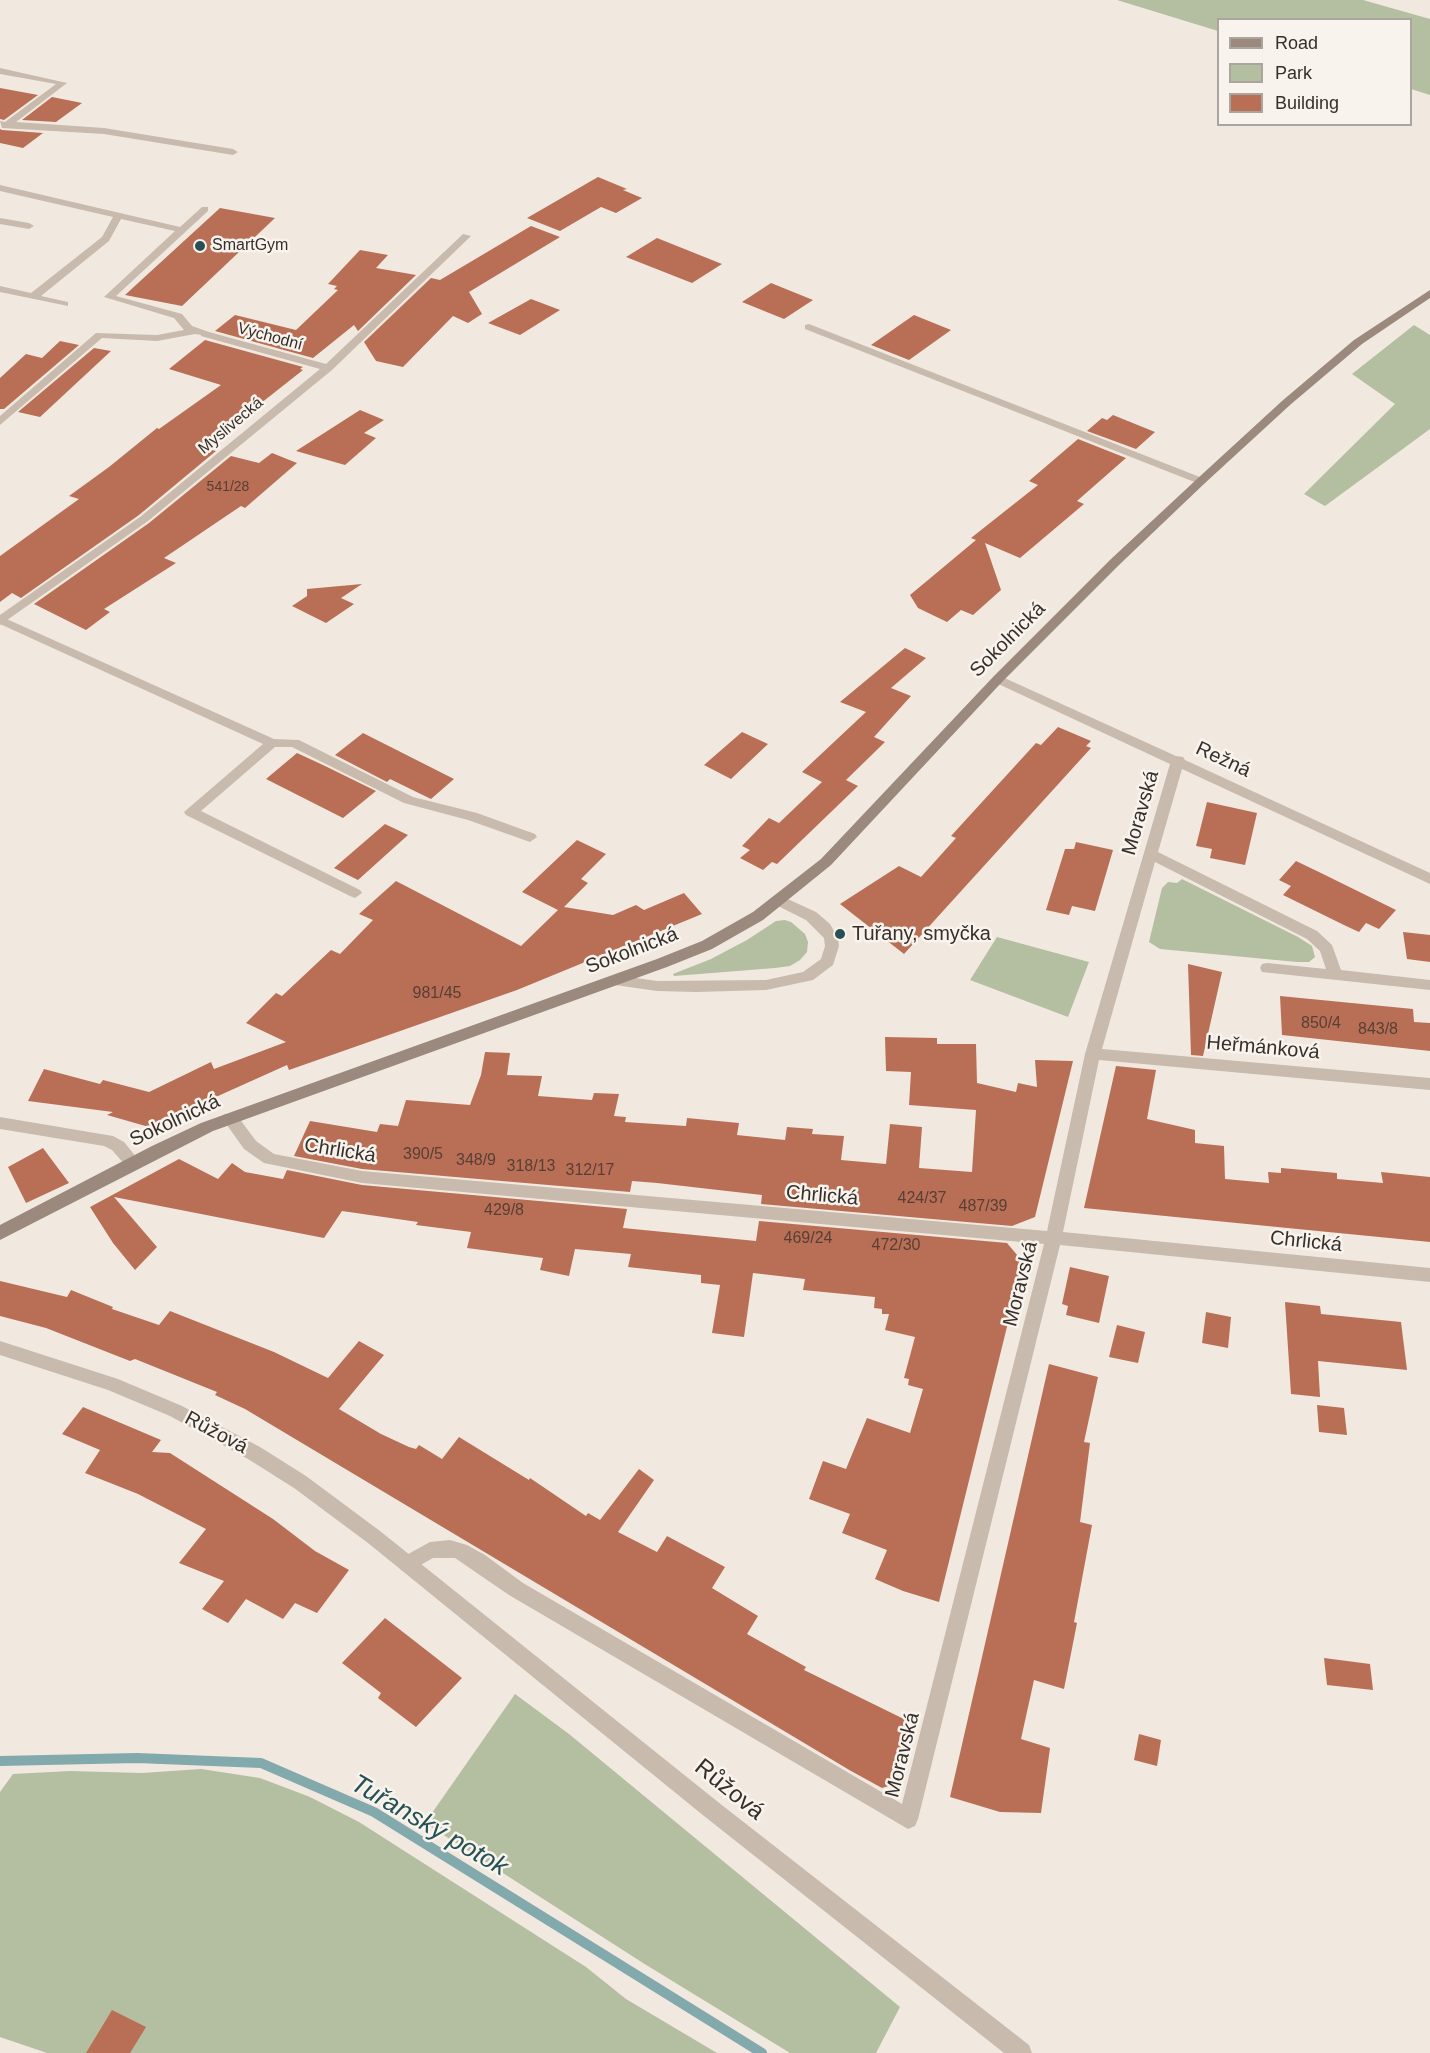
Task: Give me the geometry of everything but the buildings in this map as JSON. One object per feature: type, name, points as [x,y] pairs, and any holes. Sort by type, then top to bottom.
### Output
[{"type":"main road","name":"Sokolnická","points":[[0,1233],[183,1138],[230,1118],[615,980],[707,945],[735,930],[779,900],[826,862],[998,679],[1157,522],[1286,403],[1358,342],[1430,293]]},
{"type":"street","points":[[0,72],[63,83],[2,126]]},
{"type":"street","points":[[2,126],[104,131],[233,152]]},
{"type":"street","points":[[0,188],[182,230]]},
{"type":"street","points":[[200,333],[188,328],[178,316],[109,297],[205,209]]},
{"type":"street","points":[[33,297],[106,239],[118,216]]},
{"type":"street","points":[[0,221],[29,226]]},
{"type":"street","name":"Myslivecká","points":[[1,620],[144,519],[328,368],[466,236]]},
{"type":"street","points":[[0,289],[64,304]]},
{"type":"street","points":[[809,327],[1201,481]]},
{"type":"street","points":[[0,422],[100,334],[157,338],[200,333]]},
{"type":"street","name":"Východní","points":[[200,333],[328,368]]},
{"type":"street","points":[[1,620],[272,743],[294,742],[410,800],[472,816],[530,837]]},
{"type":"street","name":"Režná","points":[[998,679],[1178,760],[1430,879]]},
{"type":"street","points":[[272,743],[191,812],[355,893]]},
{"type":"street","name":"Moravská","points":[[408,1564],[430,1550],[450,1548],[460,1551],[478,1561],[516,1589],[908,1819],[1054,1238],[1093,1054],[1178,760]]},
{"type":"street","points":[[1151,854],[1312,935],[1327,949],[1335,975]]},
{"type":"street","points":[[615,980],[657,986],[696,987],[766,985],[808,976],[828,961],[832,946],[831,938],[825,928],[811,916],[779,900]]},
{"type":"street","points":[[1267,968],[1430,985]]},
{"type":"street","name":"Heřmánková","points":[[1093,1054],[1430,1084]]},
{"type":"street","name":"Chrlická","points":[[230,1118],[250,1145],[270,1159],[362,1177],[1054,1238],[1430,1275]]},
{"type":"street","points":[[0,1123],[107,1140],[118,1146],[133,1163]]},
{"type":"street","name":"Růžová","points":[[0,1348],[112,1384],[177,1412],[254,1453],[300,1482],[408,1564],[702,1802],[1021,2053]]},
{"type":"green space","points":[[1117,0],[1363,0],[1430,19],[1430,95],[1412,89],[1412,18],[1217,18],[1217,31]]},
{"type":"green space","points":[[1414,325],[1430,335],[1430,429],[1325,506],[1304,494],[1395,404],[1352,374]]},
{"type":"green space","points":[[1182,879],[1298,937],[1312,946],[1315,957],[1309,962],[1297,962],[1160,949],[1149,942],[1162,888],[1168,882],[1177,883]]},
{"type":"green space","points":[[776,921],[791,922],[805,934],[808,942],[807,952],[790,966],[674,976],[673,974],[711,959],[747,940]]},
{"type":"green space","points":[[997,937],[1089,962],[1068,1017],[970,980]]},
{"type":"green space","points":[[515,1694],[569,1734],[900,2007],[876,2053],[790,2053],[643,1963],[425,1823]]},
{"type":"green space","points":[[201,1769],[260,1778],[310,1797],[359,1822],[586,1967],[626,1999],[717,2053],[47,2053],[0,2037],[0,1792],[13,1774],[70,1771],[142,1773]]},
{"type":"waterway","name":"Tuřanský potok","points":[[0,1761],[137,1758],[261,1763],[374,1812],[762,2053]]},
{"type":"place","name":"SmartGym","points":[[200,246]]},
{"type":"place","name":"Tuřany, smyčka","points":[[840,934]]}]
